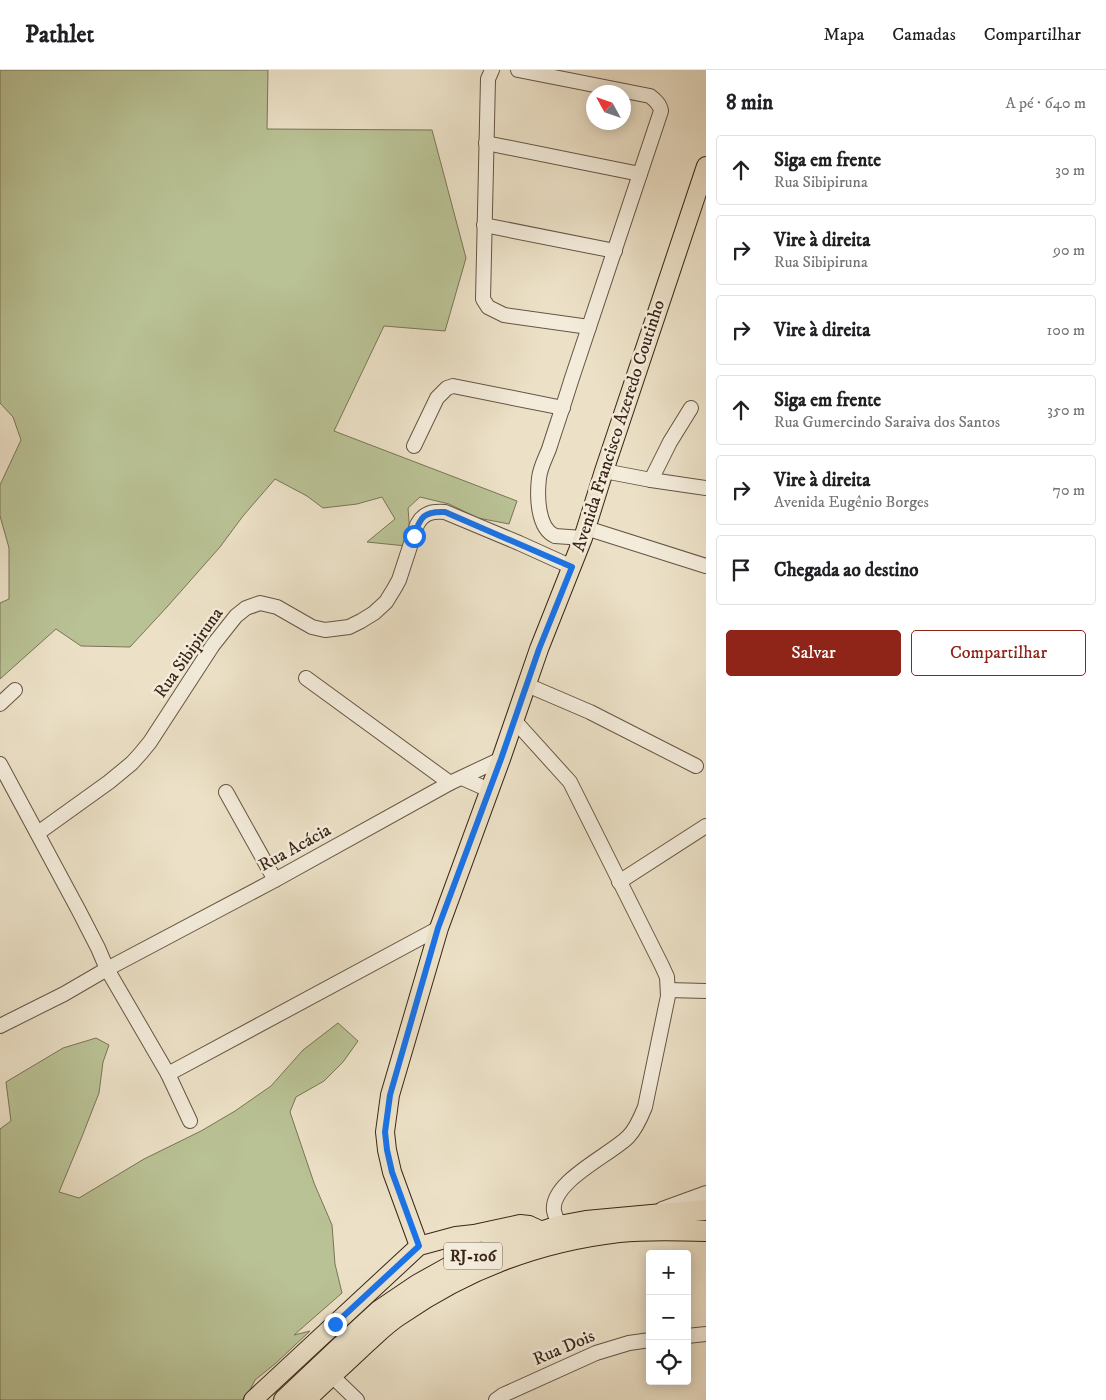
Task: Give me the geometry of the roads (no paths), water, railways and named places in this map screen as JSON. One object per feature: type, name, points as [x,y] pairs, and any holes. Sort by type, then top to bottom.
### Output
[{"type":"highway","name":"RJ-106","points":[[284,1400],[380,1310],[451,1266],[494,1247],[551,1228],[586,1221],[706,1210]]},
{"type":"highway","name":"RJ-106","points":[[305,1400],[400,1314],[434,1292],[517,1255],[597,1235],[620,1232],[706,1231]]},
{"type":"main road","name":"Avenida Francisco Azeredo Coutinho","points":[[419,1246],[392,1172],[387,1150],[385,1132],[390,1095],[438,928],[501,759],[539,649],[572,567],[604,471],[700,205],[706,166]]},
{"type":"main road","points":[[253,1400],[419,1246],[456,1236],[520,1224],[551,1228]]},
{"type":"street","points":[[492,70],[488,79],[483,298],[488,307],[504,315],[589,327]]},
{"type":"street","points":[[518,70],[650,96],[660,107],[615,251],[539,475],[538,493],[541,519],[546,528],[555,536],[584,533],[706,566]]},
{"type":"street","points":[[486,143],[640,174]]},
{"type":"street","points":[[484,224],[615,251]]},
{"type":"street","points":[[414,446],[438,398],[446,388],[454,386],[563,408]]},
{"type":"street","points":[[651,480],[670,442],[691,408]]},
{"type":"street","points":[[604,471],[706,488]]},
{"type":"street","name":"Rua Sibipiruna","points":[[38,832],[109,782],[132,763],[150,742],[213,645],[232,620],[246,608],[260,603],[270,605],[312,627],[325,630],[349,627],[374,612],[386,602],[399,580],[417,525],[428,513],[445,512],[572,567]]},
{"type":"street","points":[[306,678],[456,781],[489,790]]},
{"type":"street","points":[[527,685],[590,712],[696,766]]},
{"type":"street","points":[[0,704],[15,690]]},
{"type":"street","points":[[514,720],[570,782],[667,977],[668,990],[666,1009],[642,1115],[629,1136],[574,1177],[563,1188],[558,1196],[551,1228]]},
{"type":"street","name":"Rua Acácia","points":[[0,1026],[64,994],[456,781],[501,759]]},
{"type":"street","points":[[0,764],[38,832],[107,969],[168,1074],[190,1121]]},
{"type":"street","points":[[226,792],[275,880]]},
{"type":"street","points":[[619,882],[706,826]]},
{"type":"street","points":[[168,1074],[438,928]]},
{"type":"street","points":[[668,990],[706,991]]},
{"type":"street","points":[[648,1215],[706,1193]]},
{"type":"street","points":[[691,1336],[706,1334]]},
{"type":"street","name":"Rua Dois","points":[[502,1398],[596,1352],[646,1341]]},
{"type":"street","points":[[331,1375],[357,1400]]}]
